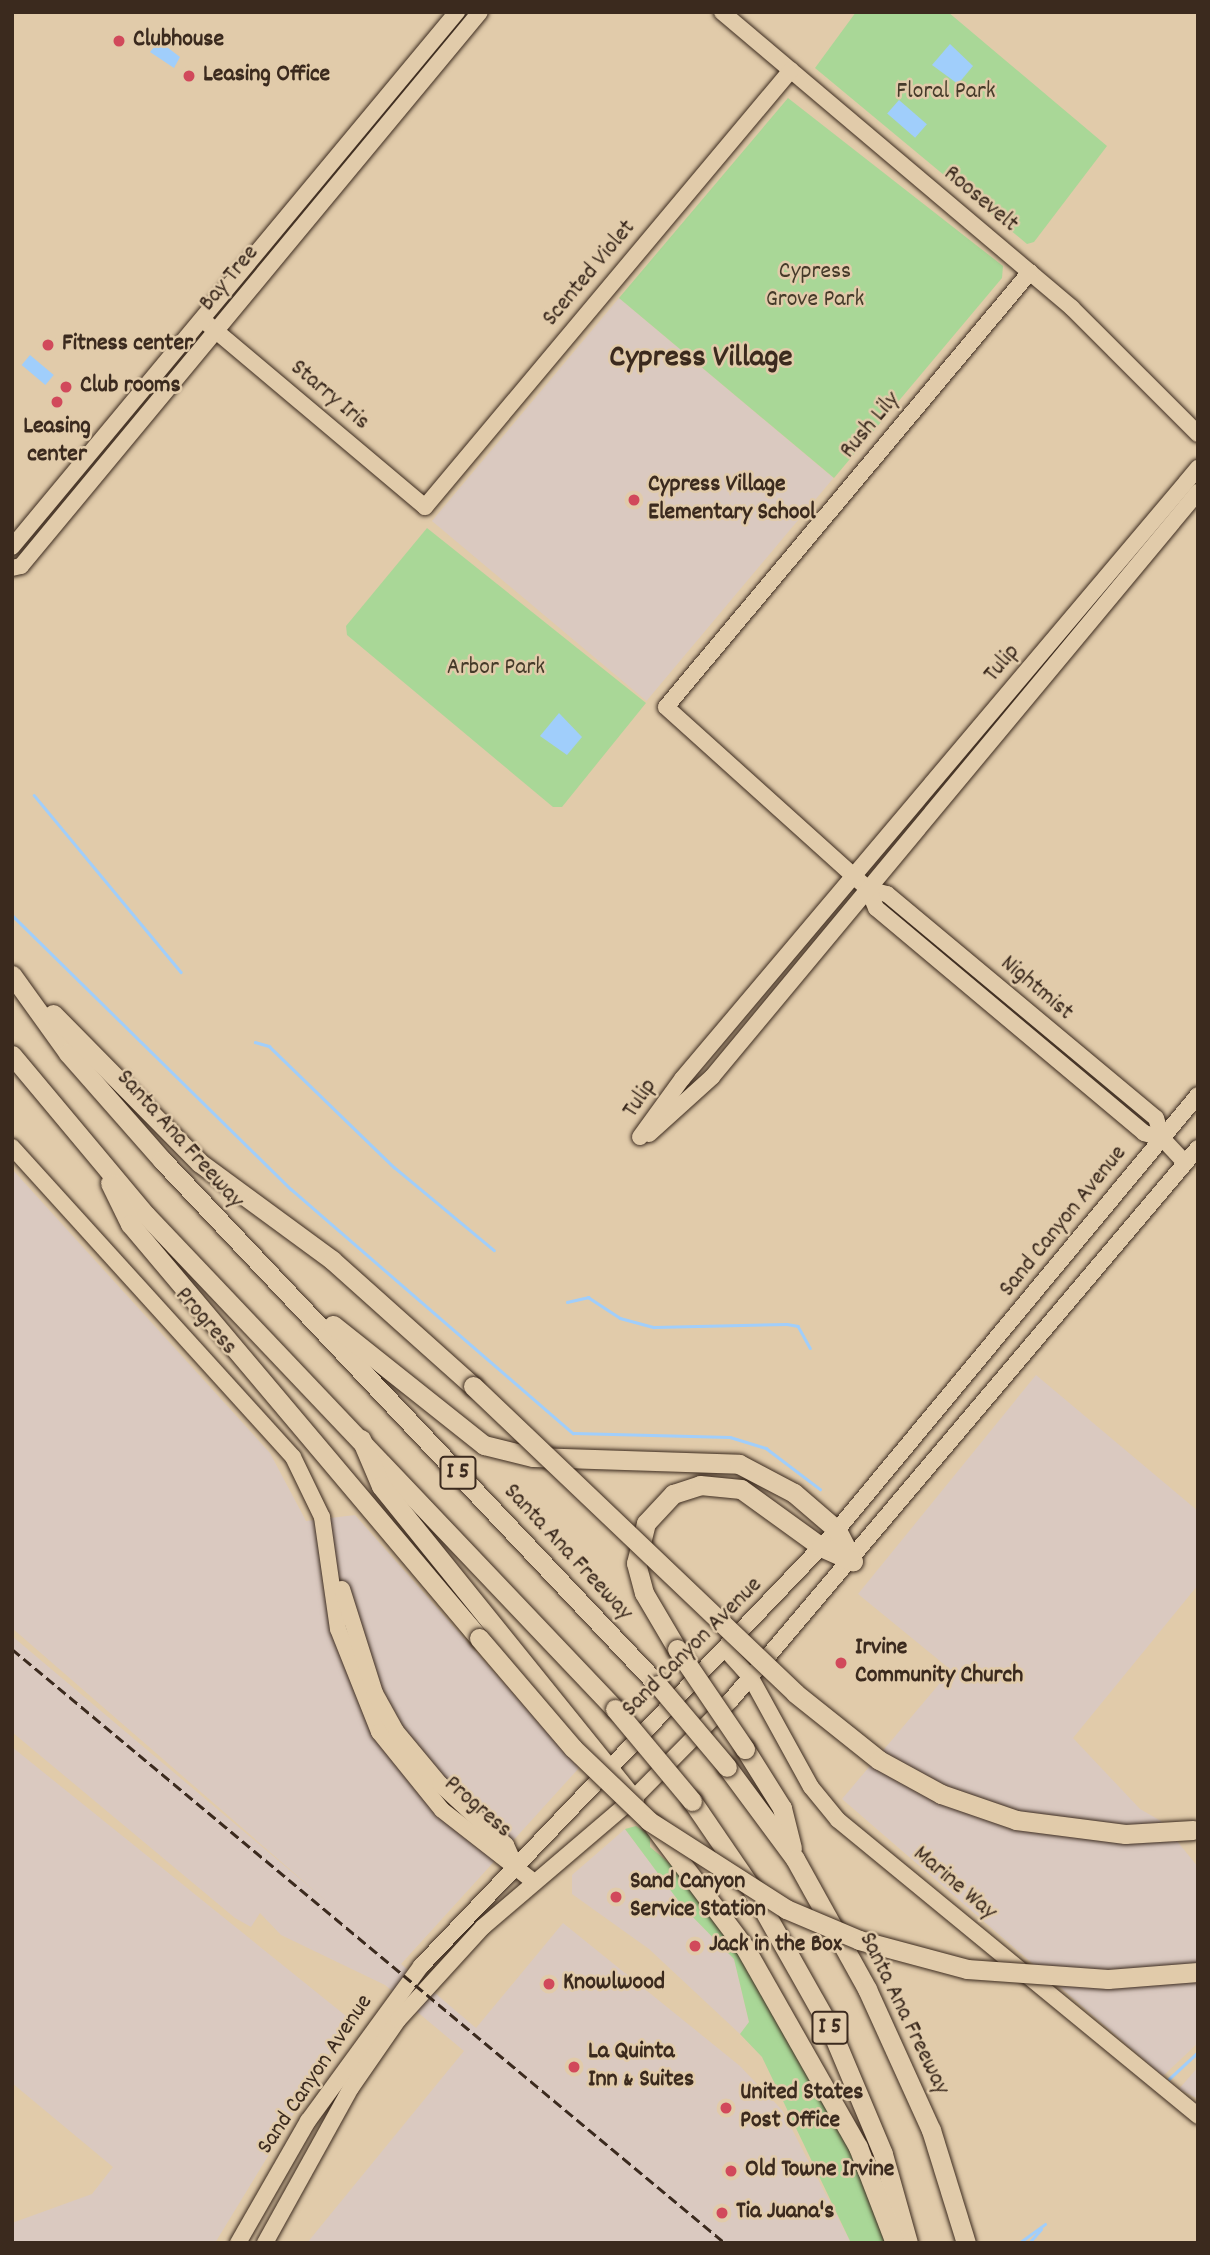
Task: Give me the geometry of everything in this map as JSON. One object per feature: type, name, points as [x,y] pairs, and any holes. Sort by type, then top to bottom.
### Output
[{"type":"highway","name":"Santa Ana Freeway","points":[[12,974],[68,1053],[257,1261],[658,1685],[727,1766],[795,1859],[903,2063],[966,2243]]},
{"type":"highway","points":[[12,974],[200,1163],[332,1260],[473,1386],[795,1693],[879,1760],[941,1794],[1016,1820],[1125,1834],[1195,1829]]},
{"type":"highway","name":"I 5","points":[[12,1055],[98,1160],[615,1709],[692,1801],[750,1886],[831,2030],[883,2154],[908,2243]]},
{"type":"highway","points":[[98,1160],[131,1224],[573,1748],[649,1821],[747,1889],[821,1926],[926,1960],[1007,1975],[1108,1979],[1198,1972]]},
{"type":"highway","points":[[257,1261],[438,1415],[484,1445],[533,1457],[730,1462],[771,1478],[837,1530],[853,1561]]},
{"type":"highway","points":[[361,1439],[381,1486],[610,1765],[746,1948],[858,2147],[895,2243]]},
{"type":"highway","points":[[795,1859],[782,1808],[746,1749],[677,1649],[644,1593],[636,1563],[646,1523],[673,1494],[700,1485],[741,1489],[821,1547],[853,1561]]},
{"type":"street","name":"Bay Tree","points":[[12,547],[457,12]]},
{"type":"street","name":"Bay Tree","points":[[12,568],[21,566],[480,12]]},
{"type":"street","name":"Roosevelt","points":[[722,12],[1030,272],[1198,434]]},
{"type":"street","name":"Scented Violet","points":[[425,507],[791,70]]},
{"type":"street","name":"Rush Lily","points":[[666,707],[1030,272]]},
{"type":"street","name":"Starry Iris","points":[[203,320],[425,507]]},
{"type":"street","name":"Tulip","points":[[1198,468],[682,1079],[640,1137],[697,1094],[1198,492]]},
{"type":"street","name":"Nightmist","points":[[666,707],[867,889],[887,894],[1156,1118],[1162,1138],[1185,1163]]},
{"type":"street","name":"Sand Canyon Avenue","points":[[238,2243],[309,2121],[383,2014],[515,1865],[837,1530],[1198,1095]]},
{"type":"street","name":"Progress","points":[[12,1147],[293,1457],[316,1497],[328,1548],[338,1629],[379,1732],[442,1810],[496,1858],[515,1865],[534,1882]]},
{"type":"street","name":"Sand Canyon Avenue","points":[[265,2243],[351,2088],[398,2020],[534,1882],[633,1799],[751,1678],[853,1561],[1198,1148]]},
{"type":"street","name":"Marine Way","points":[[725,1649],[751,1678],[811,1787],[838,1820],[1198,2116]]},
{"type":"shaded area","name":"Cypress Village Elementary School","points":[[619,298],[833,478],[646,701],[432,521]]},
{"type":"shaded area","points":[[12,1169],[270,1453],[306,1521],[355,1515],[579,1768],[401,1964],[476,2028],[563,1923],[740,2066],[782,2110],[851,2243],[307,2243],[464,2051],[385,1985],[281,1935],[260,1913],[251,1927],[235,1918],[12,1732],[12,1636],[331,1905],[12,1628]]},
{"type":"shaded area","points":[[1036,1375],[1198,1511],[1198,1585],[1073,1738],[1140,1809],[1161,1821],[1198,1867],[1198,2043],[1163,2076],[842,1799],[951,1670],[858,1594]]},
{"type":"shaded area","points":[[12,1747],[351,2020],[215,2243],[12,2243],[12,2223],[92,2194],[113,2167],[12,2083]]},
{"type":"shaded area","points":[[625,1829],[683,1907],[734,1959],[749,2022],[740,2034],[649,1949],[572,1894],[572,1875]]},
{"type":"shaded area","points":[[1198,2067],[1198,2099],[1179,2089]]},
{"type":"green space","name":"Floral Park","points":[[856,12],[948,12],[1107,146],[1034,242],[1027,244],[815,68]]},
{"type":"green space","name":"Cypress Grove Park","points":[[788,98],[1003,266],[1002,278],[834,478],[619,298]]},
{"type":"green space","name":"Arbor Park","points":[[427,528],[646,703],[562,807],[553,807],[347,635],[346,626]]},
{"type":"green space","points":[[636,1826],[650,1835],[650,1847],[674,1867],[747,1962],[845,2134],[887,2243],[851,2243],[762,2057],[740,2034],[749,2022],[734,1959],[683,1907],[625,1829]]},
{"type":"water","points":[[159,41],[180,57],[174,68],[150,52]]},
{"type":"water","points":[[950,44],[973,66],[958,84],[932,65]]},
{"type":"water","points":[[899,100],[927,124],[915,138],[887,114]]},
{"type":"water","points":[[30,355],[54,375],[45,385],[22,365]]},
{"type":"water","points":[[559,713],[582,737],[567,755],[540,736]]},
{"type":"waterway","points":[[34,795],[181,972]]},
{"type":"waterway","points":[[12,915],[291,1189],[573,1433],[730,1437],[766,1448],[820,1489]]},
{"type":"waterway","points":[[255,1042],[269,1046],[394,1167],[494,1250]]},
{"type":"waterway","points":[[567,1302],[588,1297],[620,1318],[654,1327],[798,1326],[810,1348]]},
{"type":"waterway","points":[[1169,2079],[1198,2052]]},
{"type":"waterway","points":[[1019,2243],[1045,2224]]},
{"type":"waterway","points":[[1029,2243],[1041,2229]]},
{"type":"railway","points":[[12,1649],[725,2243]]},
{"type":"place","name":"Clubhouse","points":[[119,41]]},
{"type":"place","name":"Leasing Office","points":[[189,76]]},
{"type":"place","name":"Fitness center","points":[[48,345]]},
{"type":"place","name":"Club rooms","points":[[66,387]]},
{"type":"place","name":"Leasing center","points":[[57,402]]},
{"type":"place","name":"Cypress Village Elementary School","points":[[634,500]]},
{"type":"place","name":"Irvine Community Church","points":[[841,1663]]},
{"type":"place","name":"Sand Canyon Service Station","points":[[616,1897]]},
{"type":"place","name":"Jack in the Box","points":[[695,1946]]},
{"type":"place","name":"Knowlwood","points":[[549,1984]]},
{"type":"place","name":"La Quinta Inn & Suites","points":[[574,2067]]},
{"type":"place","name":"United States Post Office","points":[[726,2108]]},
{"type":"place","name":"Old Towne Irvine","points":[[731,2171]]},
{"type":"place","name":"Tia Juana's","points":[[722,2213]]},
{"type":"district","name":"Cypress Village","points":[[701,359]]}]
